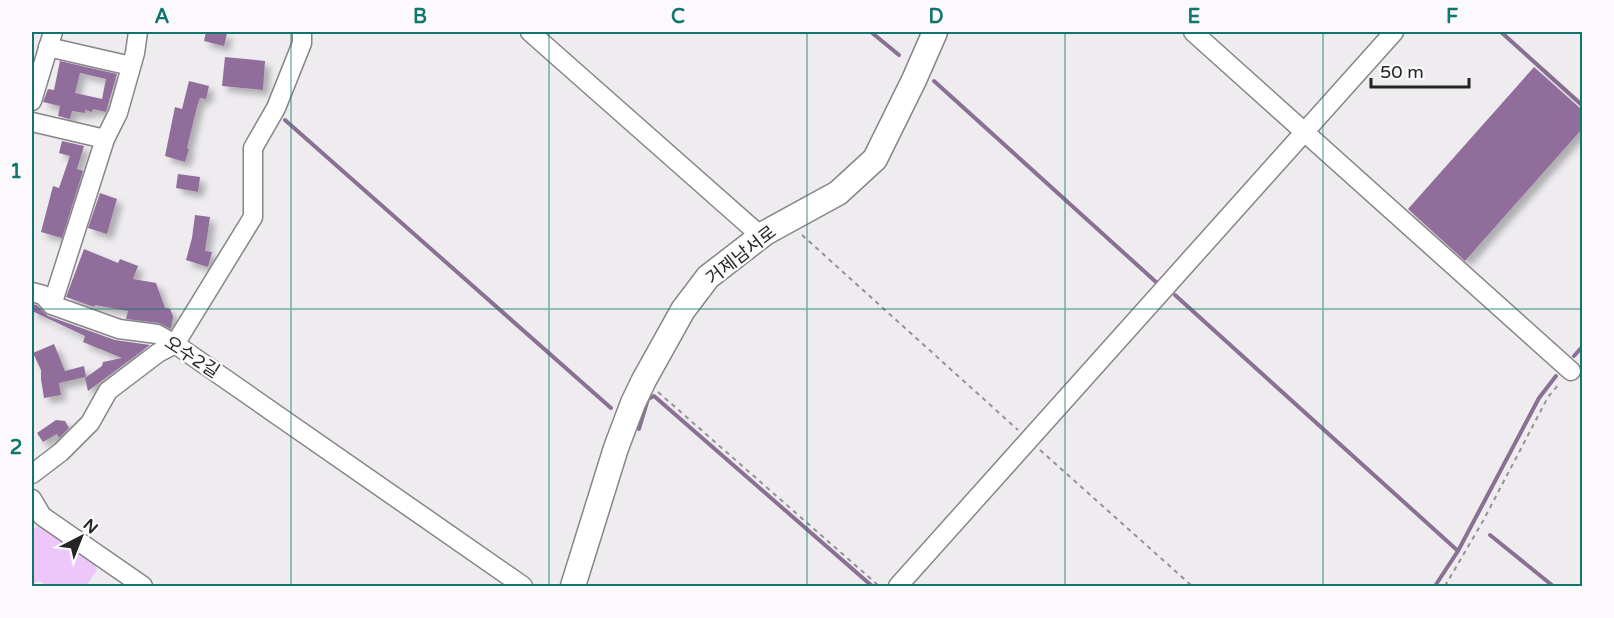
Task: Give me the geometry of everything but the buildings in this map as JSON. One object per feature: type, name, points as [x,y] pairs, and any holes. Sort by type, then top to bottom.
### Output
[{"type":"main road","name":"거제남서로","points":[[573,586],[619,439],[633,403],[683,310],[708,277],[761,236],[838,193],[875,159],[935,32]]},
{"type":"street","points":[[52,305],[105,139],[118,113],[138,32]]},
{"type":"street","points":[[32,474],[61,452],[90,423],[108,391],[158,353],[175,344],[253,217],[252,148],[276,108],[302,43],[302,32]]},
{"type":"street","points":[[530,32],[761,236]]},
{"type":"street","points":[[1193,32],[1571,371]]},
{"type":"street","points":[[898,586],[1394,32]]},
{"type":"street","points":[[32,101],[45,44],[131,66]]},
{"type":"street","points":[[32,122],[105,139]]},
{"type":"street","name":"오수2길","points":[[32,292],[43,295],[52,305],[119,329],[157,334],[175,344],[523,586]]},
{"type":"street","points":[[32,499],[42,516],[143,586]]},
{"type":"path","points":[[787,220],[1192,586]]},
{"type":"path","points":[[1445,586],[1483,521],[1548,397],[1571,371]]},
{"type":"path","points":[[644,380],[879,586]]},
{"type":"shaded area","points":[[36,527],[42,527],[95,563],[97,570],[86,586],[48,586],[39,581],[32,584],[32,531]]},
{"type":"waterway","points":[[871,32],[899,55]]},
{"type":"waterway","points":[[1501,32],[1582,105]]},
{"type":"waterway","points":[[934,81],[1156,282]]},
{"type":"waterway","points":[[285,120],[611,408]]},
{"type":"waterway","points":[[1175,295],[1458,551]]},
{"type":"waterway","points":[[1574,356],[1582,347]]},
{"type":"waterway","points":[[1435,586],[1458,551],[1539,398],[1556,376]]},
{"type":"waterway","points":[[639,429],[648,399],[654,396],[872,586]]},
{"type":"waterway","points":[[1490,535],[1553,586]]}]
